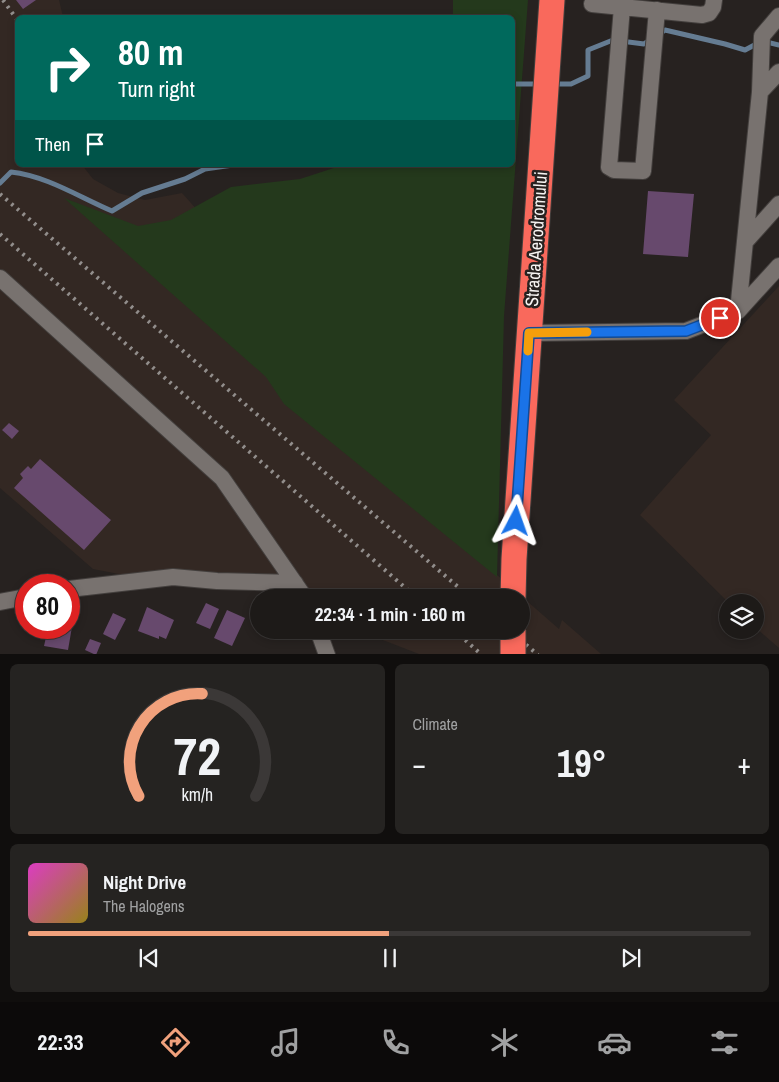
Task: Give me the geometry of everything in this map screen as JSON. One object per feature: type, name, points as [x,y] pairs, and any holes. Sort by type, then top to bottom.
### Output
[{"type":"highway","name":"Strada Aerodromului","points":[[513,589],[552,0]]},
{"type":"highway","points":[[513,639],[513,654]]},
{"type":"street","points":[[592,4],[702,14],[709,13],[713,7],[714,0]]},
{"type":"street","points":[[622,7],[609,167],[614,170],[642,171],[657,10]]},
{"type":"street","points":[[738,311],[760,92],[762,36],[779,16]]},
{"type":"street","points":[[760,92],[779,72]]},
{"type":"street","points":[[745,242],[779,204]]},
{"type":"street","points":[[529,333],[686,331],[738,311],[779,266]]},
{"type":"street","points":[[0,278],[222,478],[299,589]]},
{"type":"street","points":[[80,588],[173,577],[217,582],[295,583]]},
{"type":"street","points":[[0,602],[15,599]]},
{"type":"street","points":[[321,639],[327,654]]},
{"type":"shaded area","points":[[0,0],[59,0],[63,15],[15,15],[15,167],[84,167],[93,179],[118,193],[145,200],[182,193],[215,230],[456,539],[513,589],[293,589],[271,577],[174,569],[124,575],[93,569],[0,488]]},
{"type":"shaded area","points":[[779,286],[779,648],[764,635],[764,594],[720,594],[640,515],[711,435],[674,400]]},
{"type":"shaded area","points":[[530,604],[559,629],[562,620],[601,654],[419,654],[380,639],[530,639]]},
{"type":"green space","points":[[453,0],[528,0],[504,316],[497,577],[284,404],[266,377],[64,198],[138,226],[171,220],[231,187],[300,179],[337,167],[515,167],[515,15],[453,15]]},
{"type":"building","points":[[16,0],[36,0],[23,9]]},
{"type":"building","points":[[648,191],[694,194],[688,257],[643,254]]},
{"type":"building","points":[[9,423],[19,431],[12,439],[2,430]]},
{"type":"building","points":[[40,459],[111,520],[84,550],[14,488],[23,478],[20,474],[28,466],[31,469]]},
{"type":"building","points":[[206,603],[219,609],[210,629],[196,623]]},
{"type":"building","points":[[147,607],[174,620],[166,639],[159,636],[159,639],[138,631]]},
{"type":"building","points":[[227,610],[245,618],[232,646],[214,638]]},
{"type":"building","points":[[113,613],[126,619],[115,640],[103,634]]},
{"type":"building","points":[[46,639],[70,639],[68,650],[44,646]]},
{"type":"building","points":[[90,639],[101,643],[96,654],[85,650]]},
{"type":"waterway","points":[[658,35],[665,30],[745,50],[762,41],[779,45]]},
{"type":"waterway","points":[[553,84],[571,84],[588,76],[588,50],[613,40],[644,44],[651,39]]},
{"type":"waterway","points":[[515,84],[540,84]]},
{"type":"waterway","points":[[0,183],[11,172],[24,174],[50,182],[112,211],[142,193],[185,179],[205,169],[219,167]]},
{"type":"railway","points":[[3,0],[15,17]]},
{"type":"railway","points":[[0,194],[461,589]]},
{"type":"railway","points":[[0,234],[407,589]]},
{"type":"railway","points":[[464,639],[481,654]]},
{"type":"railway","points":[[519,639],[537,654]]},
{"type":"slow traffic","points":[[528,351],[529,333],[587,332]]},
{"type":"route","points":[[516,521],[529,333],[686,331],[720,318]]}]
